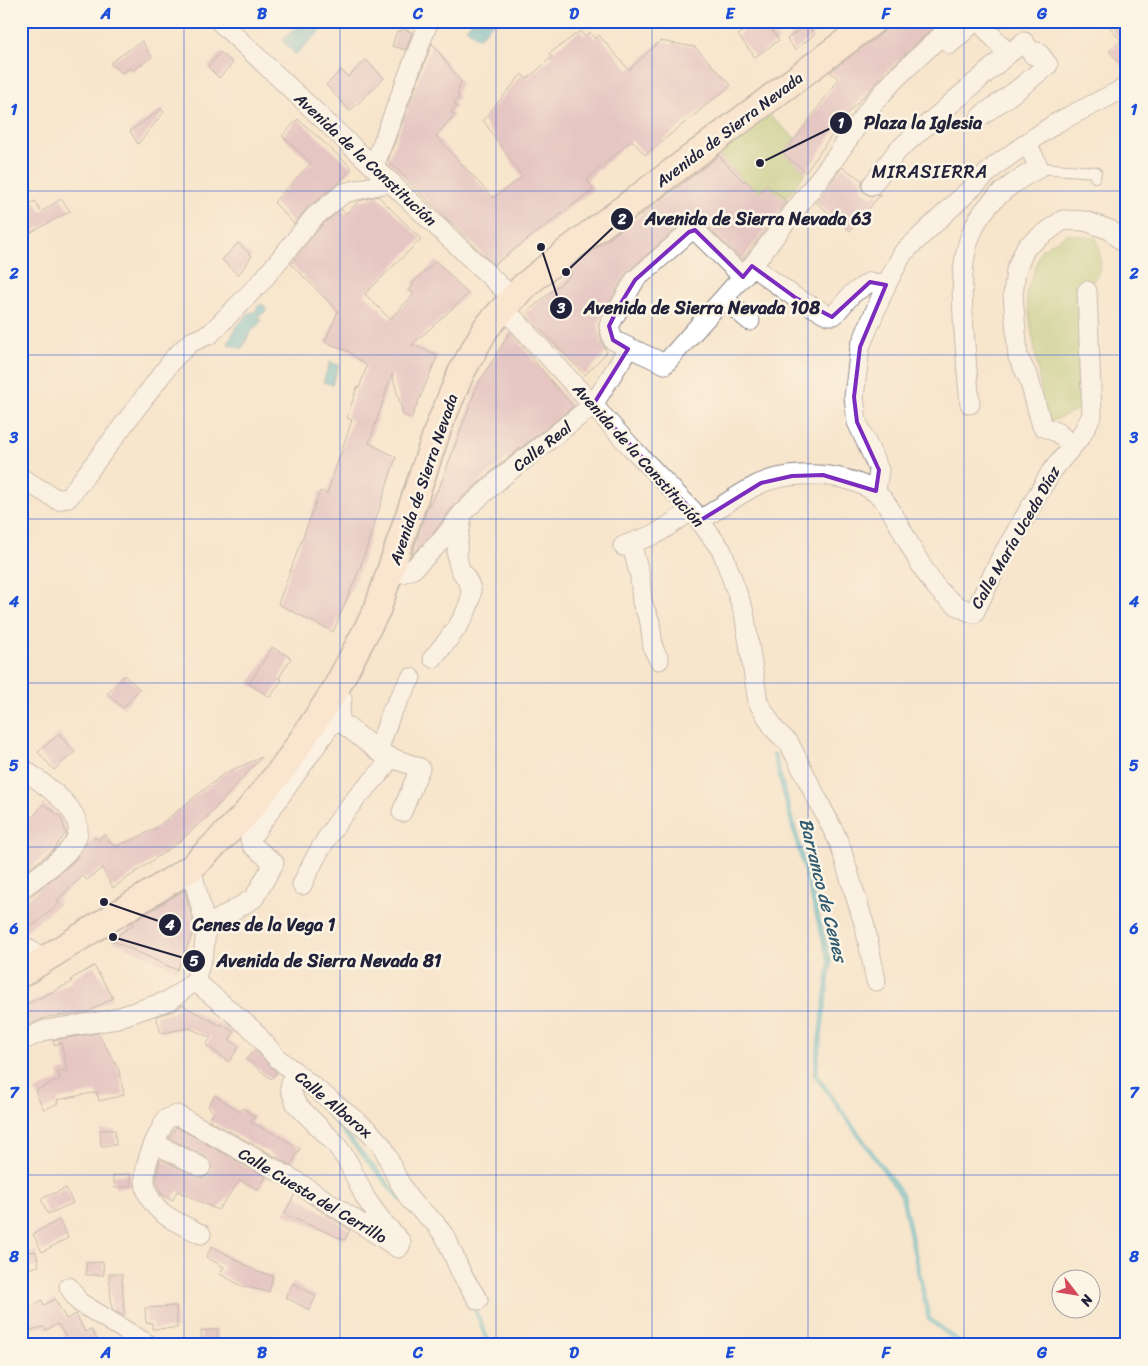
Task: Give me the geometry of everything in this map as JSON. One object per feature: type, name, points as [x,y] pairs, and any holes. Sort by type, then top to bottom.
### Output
[{"type":"street","name":"Avenida de la Constitución","points":[[219,21],[391,182],[509,303],[593,405],[697,515],[722,551],[744,612],[758,702],[775,730],[789,743],[839,842],[865,927],[876,981]]},
{"type":"street","points":[[374,166],[430,21]]},
{"type":"street","name":"Avenida de Sierra Nevada","points":[[21,974],[191,868],[244,816],[337,702],[378,610],[393,570],[439,426],[461,373],[486,328],[524,286],[575,244],[873,21]]},
{"type":"street","points":[[886,285],[870,282],[852,294],[834,315],[828,315],[747,272],[695,230],[689,232],[635,280],[609,326],[613,340],[628,349],[665,364],[747,272],[835,158],[871,106],[896,78],[957,21]]},
{"type":"street","points":[[871,106],[882,104],[977,21],[1008,54]]},
{"type":"street","points":[[872,185],[897,151],[1008,54],[1024,42],[1034,55],[1038,52],[1048,65],[1018,90],[981,116]]},
{"type":"street","points":[[659,660],[653,648],[650,622],[642,602],[640,576],[627,545],[656,534],[761,483],[792,476],[823,474],[856,482],[876,491],[879,470],[857,422],[854,397],[860,347],[886,285],[903,253],[996,166],[1027,143],[1056,123],[1127,87]]},
{"type":"street","points":[[970,404],[962,284],[966,246],[975,225],[992,202],[1016,180],[1039,168],[1027,143]]},
{"type":"street","points":[[21,478],[58,500],[69,497],[174,357],[190,342],[210,334],[249,294],[314,216],[344,194],[391,182]]},
{"type":"street","points":[[1072,446],[1058,433],[1042,426],[1029,379],[1018,357],[1013,295],[1016,270],[1026,247],[1042,233],[1063,220],[1085,221],[1110,230],[1122,240]]},
{"type":"street","name":"Calle María Uceda Díaz","points":[[876,491],[888,505],[916,556],[939,590],[962,610],[974,613],[1002,556],[1036,497],[1051,472],[1081,436],[1092,414],[1087,291]]},
{"type":"street","points":[[724,299],[750,321]]},
{"type":"street","name":"Calle Real","points":[[393,570],[402,573],[413,569],[443,539],[463,512],[502,477],[593,405],[628,349]]},
{"type":"street","points":[[433,658],[454,632],[470,601],[471,588],[459,566],[457,547],[463,512]]},
{"type":"street","points":[[302,885],[332,830],[358,796],[384,769],[383,754],[392,713],[411,678]]},
{"type":"street","points":[[337,702],[341,722],[383,754],[420,768],[402,812]]},
{"type":"street","points":[[206,926],[254,898],[274,863],[252,845],[250,839],[337,702]]},
{"type":"street","points":[[21,767],[66,804],[78,818],[79,832],[71,848],[21,889]]},
{"type":"street","points":[[21,1041],[46,1030],[111,1020],[170,1000],[196,981],[204,950],[206,926],[191,868]]},
{"type":"street","points":[[21,944],[44,960]]},
{"type":"street","name":"Calle Alborox","points":[[196,981],[252,1029],[269,1050],[369,1131],[383,1147],[396,1178],[410,1200],[435,1222],[446,1238],[462,1275],[478,1300]]},
{"type":"street","name":"Calle Cuesta del Cerrillo","points":[[201,1234],[165,1215],[152,1204],[146,1190],[145,1168],[154,1144],[166,1119],[177,1115],[296,1181],[398,1248],[401,1242],[366,1199],[348,1162],[336,1144],[296,1104],[290,1088],[294,1071]]},
{"type":"street","points":[[154,1144],[201,1167]]},
{"type":"street","points":[[69,1287],[79,1302],[148,1344]]},
{"type":"lane","points":[[1039,168],[1096,172],[1095,177]]},
{"type":"highlighted area","points":[[695,230],[743,277],[752,266],[796,298],[832,317],[870,282],[886,285],[860,347],[854,397],[857,422],[879,470],[876,491],[823,475],[792,476],[761,483],[701,520],[593,405],[628,349],[613,340],[609,326],[618,308],[635,280],[689,232]]},
{"type":"green space","points":[[769,115],[795,138],[784,154],[806,172],[785,200],[767,185],[759,193],[744,182],[717,153]]},
{"type":"green space","points":[[1067,234],[1096,238],[1101,260],[1099,272],[1092,283],[1085,289],[1088,405],[1046,424],[1026,294],[1041,250]]},
{"type":"water","points":[[303,21],[314,21],[322,30],[295,55],[282,40]]},
{"type":"water","points":[[472,21],[495,21],[478,39],[466,28]]},
{"type":"water","points":[[260,304],[265,306],[266,311],[258,317],[262,321],[250,333],[242,349],[228,344],[236,327],[251,311],[253,313]]},
{"type":"water","points":[[330,362],[339,365],[332,385],[323,382]]},
{"type":"building","points":[[757,21],[765,21],[779,40],[755,57],[738,35]]},
{"type":"building","points":[[890,21],[940,21],[888,70],[845,116],[806,172],[784,154],[839,79],[830,72],[882,33]]},
{"type":"building","points":[[1105,21],[1127,21],[1127,72],[1109,51],[1121,41]]},
{"type":"building","points":[[807,24],[815,34],[795,50],[787,39]]},
{"type":"building","points":[[402,29],[412,32],[406,50],[392,46],[397,31],[401,32]]},
{"type":"building","points":[[580,31],[584,36],[590,32],[595,39],[599,35],[629,70],[660,41],[695,47],[731,85],[645,155],[632,140],[587,180],[594,189],[494,265],[388,161],[432,43],[461,82],[457,94],[459,97],[454,103],[457,106],[451,112],[454,115],[436,136],[493,198],[522,177],[483,120],[522,74],[527,79],[552,57],[549,54]]},
{"type":"building","points":[[142,41],[152,57],[132,71],[130,68],[122,73],[110,63]]},
{"type":"building","points":[[220,52],[233,63],[219,78],[208,67]]},
{"type":"building","points":[[366,60],[384,78],[350,111],[326,85],[341,70],[348,77]]},
{"type":"building","points":[[161,109],[164,112],[138,144],[130,131]]},
{"type":"building","points":[[298,119],[352,168],[338,184],[307,208],[294,224],[274,202],[311,163],[282,136]]},
{"type":"building","points":[[719,156],[744,182],[745,180],[759,193],[767,185],[787,201],[742,260],[702,222],[692,219],[682,224],[625,274],[598,324],[602,343],[607,352],[585,375],[525,314],[572,274],[570,268]]},
{"type":"building","points":[[842,167],[862,180],[862,189],[866,194],[871,196],[881,194],[850,231],[817,203]]},
{"type":"building","points":[[378,196],[421,239],[365,294],[390,319],[414,294],[409,290],[414,285],[412,283],[436,261],[468,294],[412,345],[438,355],[411,419],[403,415],[392,374],[369,443],[396,457],[360,568],[333,632],[278,604],[320,491],[327,494],[352,420],[347,418],[357,387],[359,388],[367,366],[348,351],[325,342],[338,311],[291,264],[322,225],[341,209],[346,214],[359,201]]},
{"type":"building","points":[[61,199],[70,211],[21,238],[21,209],[35,201],[41,212]]},
{"type":"building","points":[[238,243],[252,256],[238,275],[222,260]]},
{"type":"building","points":[[510,332],[573,407],[495,468],[455,504],[434,532],[412,555],[427,508],[440,486],[477,386]]},
{"type":"building","points":[[272,647],[291,658],[279,678],[282,680],[270,697],[249,684]]},
{"type":"building","points":[[124,675],[140,689],[123,708],[107,694]]},
{"type":"building","points":[[59,734],[75,752],[54,770],[38,752]]},
{"type":"building","points":[[262,757],[209,815],[179,842],[113,888],[102,868],[87,880],[83,876],[57,900],[59,903],[53,909],[24,933],[21,933],[21,900],[28,898],[61,872],[75,860],[84,846],[96,837],[98,840],[104,834],[115,847],[138,837],[156,828],[225,773]]},
{"type":"building","points":[[44,804],[61,817],[66,833],[53,850],[21,875],[21,830]]},
{"type":"building","points":[[185,890],[193,923],[193,933],[177,970],[111,940],[134,924],[132,922]]},
{"type":"building","points":[[94,966],[113,998],[88,1012],[47,1017],[21,1028],[21,1007],[72,982],[71,979]]},
{"type":"building","points":[[184,1004],[185,1007],[234,1032],[229,1040],[239,1047],[229,1062],[206,1045],[211,1038],[189,1028],[161,1033],[156,1016],[174,1011]]},
{"type":"building","points":[[98,1033],[119,1070],[124,1095],[99,1101],[97,1092],[57,1100],[58,1103],[44,1110],[35,1091],[60,1079],[58,1072],[67,1070],[61,1043],[54,1045],[53,1040]]},
{"type":"building","points":[[255,1050],[277,1073],[271,1079],[246,1059]]},
{"type":"building","points":[[215,1095],[240,1112],[243,1108],[255,1117],[251,1122],[300,1148],[291,1165],[209,1120],[214,1113],[208,1106]]},
{"type":"building","points":[[176,1127],[266,1177],[259,1190],[240,1180],[218,1210],[177,1191],[173,1200],[162,1195],[156,1180],[160,1159],[201,1178],[207,1176],[212,1167],[206,1157],[169,1138]]},
{"type":"building","points":[[100,1130],[115,1130],[116,1145],[101,1146]]},
{"type":"building","points":[[130,1173],[132,1186],[115,1188],[113,1176]]},
{"type":"building","points":[[66,1188],[73,1203],[48,1214],[41,1199]]},
{"type":"building","points":[[295,1194],[350,1230],[345,1240],[284,1214]]},
{"type":"building","points":[[59,1220],[68,1238],[42,1252],[33,1234]]},
{"type":"building","points":[[212,1246],[258,1272],[273,1276],[269,1292],[242,1286],[220,1274],[224,1267],[206,1257]]},
{"type":"building","points":[[36,1251],[39,1266],[21,1270],[21,1254]]},
{"type":"building","points":[[103,1262],[104,1275],[86,1275],[86,1263]]},
{"type":"building","points":[[109,1274],[122,1274],[124,1316],[112,1309]]},
{"type":"building","points":[[293,1283],[316,1296],[309,1310],[285,1297]]},
{"type":"building","points":[[21,1290],[30,1307],[42,1300],[44,1305],[55,1299],[66,1319],[76,1314],[85,1332],[91,1329],[100,1345],[64,1345],[69,1342],[58,1324],[46,1330],[44,1327],[25,1331],[21,1323]]},
{"type":"building","points":[[176,1306],[177,1328],[152,1329],[152,1323],[146,1323],[145,1308]]},
{"type":"building","points":[[217,1329],[219,1345],[202,1345],[201,1331]]},
{"type":"waterway","name":"Barranco de Cenes","points":[[774,755],[830,963],[815,1074],[902,1195],[929,1319],[963,1345]]},
{"type":"waterway","points":[[327,1112],[400,1199]]},
{"type":"waterway","points":[[473,1303],[489,1345]]},
{"type":"place","name":"Plaza la Iglesia","points":[[760,163]]},
{"type":"place","name":"Avenida de Sierra Nevada 108","points":[[541,247]]},
{"type":"place","name":"Avenida de Sierra Nevada 63","points":[[566,272]]},
{"type":"place","name":"Cenes de la Vega 1","points":[[104,902]]},
{"type":"place","name":"Avenida de Sierra Nevada 81","points":[[113,937]]},
{"type":"district","name":"MIRASIERRA","points":[[930,172]]}]
